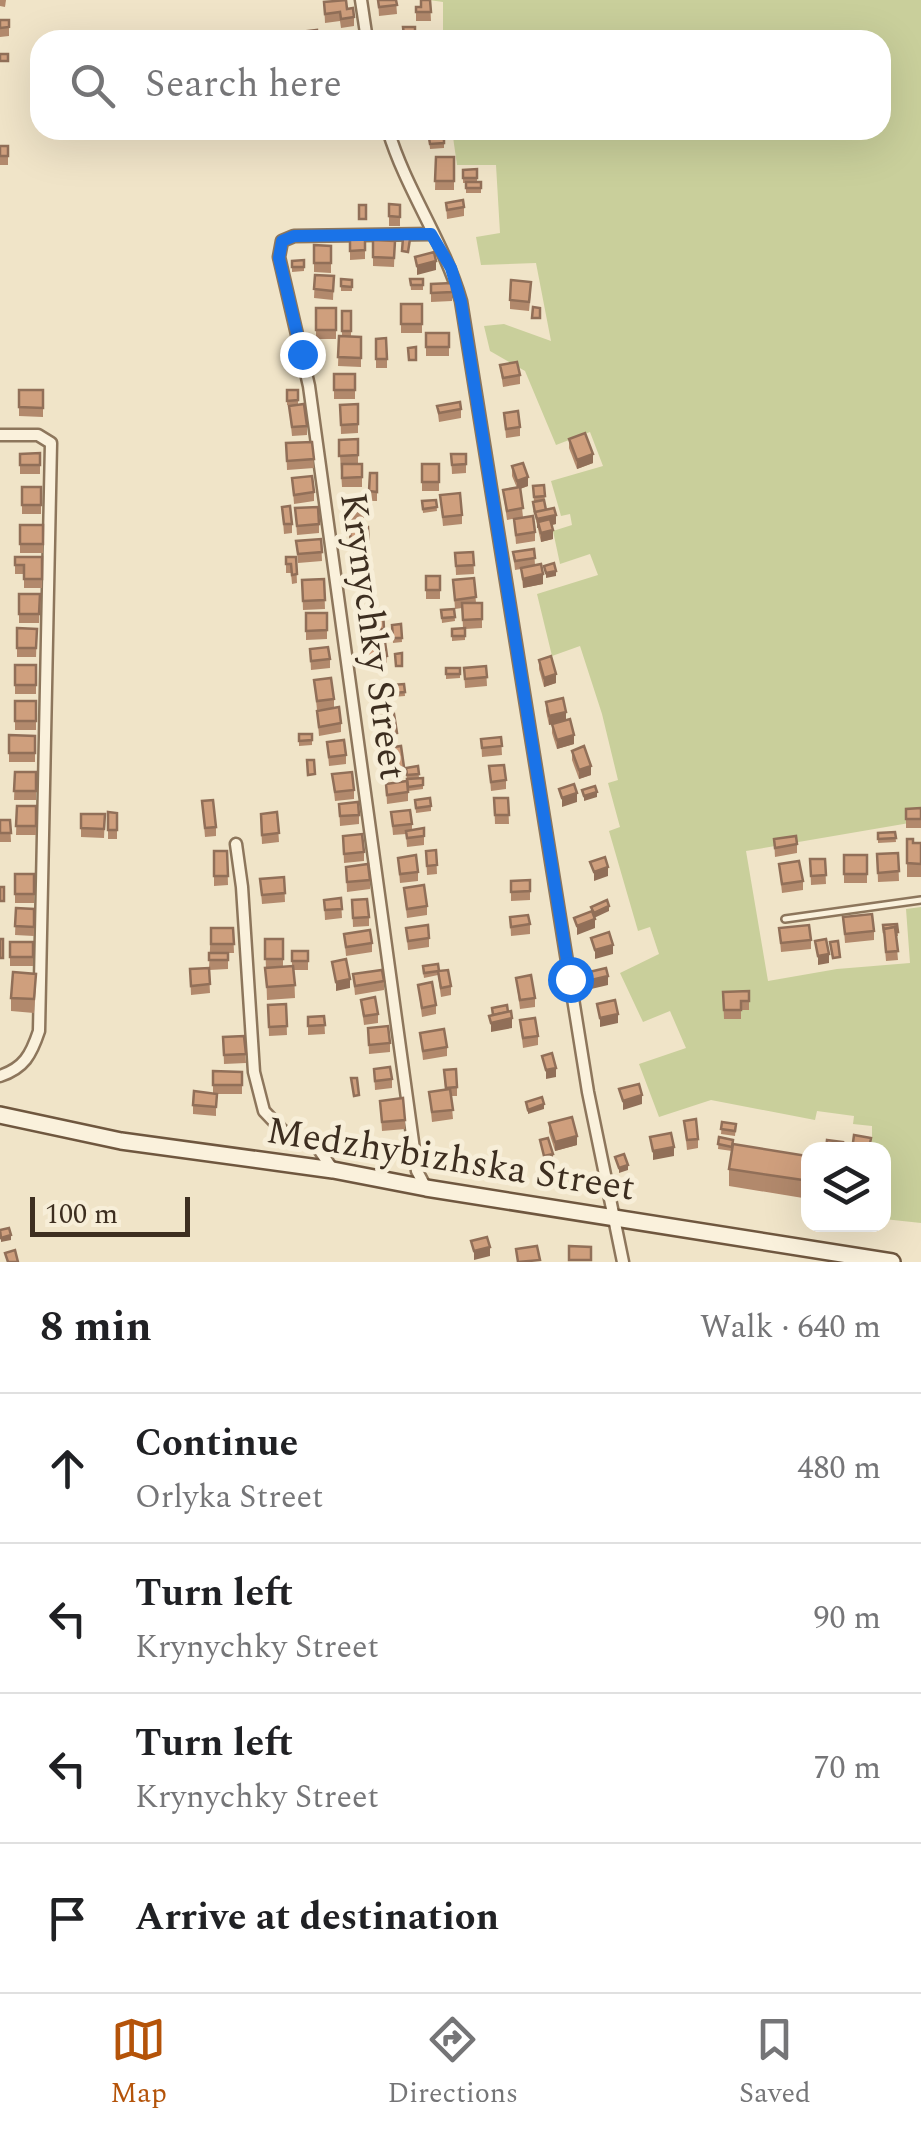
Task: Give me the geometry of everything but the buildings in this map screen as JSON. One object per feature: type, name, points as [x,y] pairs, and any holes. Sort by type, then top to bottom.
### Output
[{"type":"main road","name":"Medzhybizhska Street","points":[[0,1115],[120,1141],[332,1170],[892,1262]]},
{"type":"street","points":[[361,0],[366,30]]},
{"type":"street","points":[[391,140],[431,234],[451,268],[461,302],[588,1092],[622,1262]]},
{"type":"street","name":"Krynychky Street","points":[[426,1188],[417,1171],[309,386],[279,258],[282,241],[294,236],[431,234]]},
{"type":"street","points":[[0,435],[38,435],[51,443],[38,1031],[32,1054],[17,1070],[0,1076]]},
{"type":"street","points":[[236,844],[254,1072],[264,1111],[283,1131],[316,1146],[332,1170]]},
{"type":"lane","points":[[785,919],[921,900]]},
{"type":"green space","points":[[429,0],[921,0],[921,821],[746,851],[768,981],[837,969],[910,963],[906,909],[921,907],[921,1223],[891,1220],[891,1142],[872,1142],[872,1126],[853,1124],[854,1116],[817,1111],[815,1120],[711,1100],[659,1117],[639,1064],[686,1048],[670,1011],[643,1022],[620,973],[659,954],[650,927],[638,931],[609,831],[620,827],[608,783],[618,780],[580,646],[552,656],[537,594],[598,575],[590,554],[560,564],[553,531],[572,525],[570,514],[561,516],[551,481],[603,466],[590,432],[556,445],[525,371],[490,351],[484,326],[504,324],[551,341],[536,263],[481,265],[476,237],[500,233],[496,165],[457,165],[453,140],[891,140],[891,30],[443,30],[443,2]]},
{"type":"route","points":[[302,354],[279,258],[282,241],[294,236],[431,234],[451,268],[461,302],[570,979]]}]
